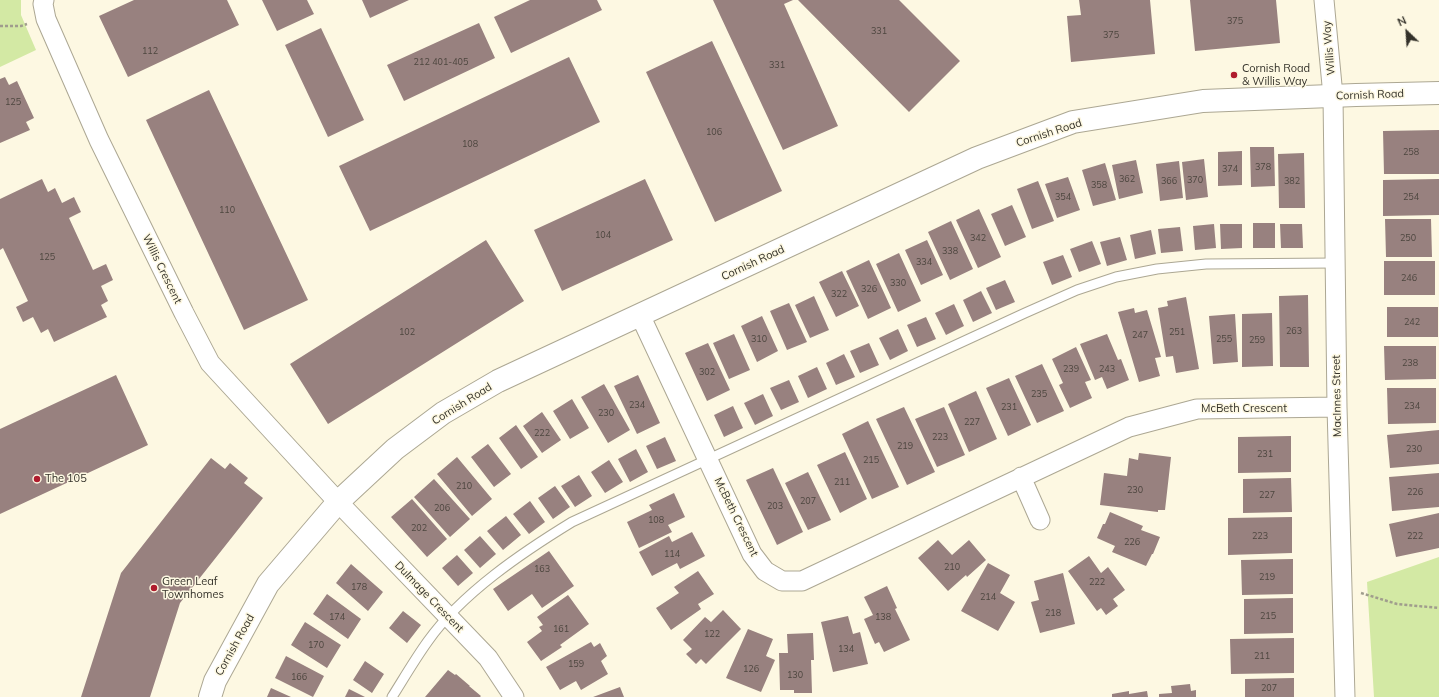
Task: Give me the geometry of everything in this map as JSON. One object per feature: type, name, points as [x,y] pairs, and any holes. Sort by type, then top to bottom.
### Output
[{"type":"street","name":"Willis Crescent","points":[[44,0],[43,4],[46,19],[97,136],[210,363],[338,502]]},
{"type":"street","name":"Willis Way","points":[[1324,0],[1333,96]]},
{"type":"street","name":"Cornish Road","points":[[210,697],[215,681],[268,584],[338,502],[395,448],[443,414],[498,381],[976,158],[1074,122],[1203,102],[1439,93]]},
{"type":"street","name":"MacInnes Street","points":[[1333,96],[1337,407],[1345,697]]},
{"type":"street","name":"McBeth Crescent","points":[[640,316],[752,554],[765,571],[782,581],[802,581],[1130,427],[1197,409],[1337,407]]},
{"type":"street","points":[[1021,477],[1040,520]]},
{"type":"street","name":"Dulmage Crescent","points":[[338,502],[488,658],[514,697]]},
{"type":"lane","points":[[392,697],[428,640],[460,604],[515,559],[550,535],[572,522],[1025,312],[1077,290],[1116,277],[1156,269],[1206,264],[1335,263]]},
{"type":"path","points":[[0,26],[21,26]]},
{"type":"path","points":[[1361,593],[1397,604],[1439,608]]},
{"type":"green space","points":[[0,0],[21,0],[21,15],[36,50],[0,67]]},
{"type":"green space","points":[[1439,557],[1439,697],[1374,697],[1367,582]]},
{"type":"building","points":[[134,0],[227,0],[239,25],[128,77],[99,16]]},
{"type":"building","points":[[262,0],[307,0],[314,14],[277,31]]},
{"type":"building","points":[[362,0],[409,0],[370,18]]},
{"type":"building","points":[[530,0],[597,0],[602,10],[511,53],[494,17]]},
{"type":"building","points":[[713,0],[793,0],[784,4],[838,126],[783,150]]},
{"type":"building","points":[[798,0],[899,0],[960,61],[909,112]]},
{"type":"building","points":[[1079,0],[1150,0],[1155,54],[1071,62],[1067,16],[1081,15]]},
{"type":"building","points":[[1190,0],[1276,0],[1280,43],[1195,51]]},
{"type":"building","points":[[479,23],[495,58],[404,101],[387,65]]},
{"type":"building","points":[[321,28],[364,120],[328,137],[285,45]]},
{"type":"building","points":[[712,41],[782,191],[715,222],[646,72]]},
{"type":"building","points":[[569,57],[600,122],[370,231],[339,166]]},
{"type":"building","points":[[5,77],[9,85],[17,81],[34,118],[26,122],[30,130],[0,143],[0,79]]},
{"type":"building","points":[[209,90],[308,300],[244,330],[146,120]]},
{"type":"building","points":[[1439,130],[1439,174],[1384,174],[1383,131]]},
{"type":"building","points":[[1250,147],[1274,147],[1275,186],[1251,187]]},
{"type":"building","points":[[1242,151],[1242,185],[1218,186],[1218,152]]},
{"type":"building","points":[[1304,153],[1305,208],[1279,208],[1278,154]]},
{"type":"building","points":[[1204,159],[1208,197],[1186,200],[1182,162]]},
{"type":"building","points":[[1136,160],[1143,193],[1119,199],[1112,165]]},
{"type":"building","points":[[1179,161],[1183,198],[1160,201],[1156,164]]},
{"type":"building","points":[[1105,163],[1116,200],[1093,206],[1082,170]]},
{"type":"building","points":[[1068,177],[1080,210],[1057,218],[1045,184]]},
{"type":"building","points":[[42,179],[48,192],[55,188],[62,203],[74,197],[81,212],[69,218],[93,270],[106,264],[113,280],[101,286],[108,301],[101,305],[107,317],[54,342],[48,329],[41,333],[33,317],[23,322],[16,307],[28,301],[3,248],[0,250],[0,199]]},
{"type":"building","points":[[645,179],[673,240],[562,291],[534,230]]},
{"type":"building","points":[[1439,179],[1439,215],[1383,216],[1383,180]]},
{"type":"building","points":[[1038,181],[1054,221],[1032,229],[1017,189]]},
{"type":"building","points":[[1012,205],[1026,237],[1005,246],[991,214]]},
{"type":"building","points":[[979,209],[1001,257],[978,268],[956,220]]},
{"type":"building","points":[[1385,219],[1431,219],[1432,257],[1386,257]]},
{"type":"building","points":[[951,221],[973,269],[950,280],[928,232]]},
{"type":"building","points":[[1253,223],[1275,223],[1275,248],[1253,248]]},
{"type":"building","points":[[1214,224],[1216,248],[1195,250],[1193,226]]},
{"type":"building","points":[[1220,224],[1242,224],[1242,248],[1221,249]]},
{"type":"building","points":[[1280,224],[1302,224],[1303,248],[1281,248]]},
{"type":"building","points":[[1180,227],[1183,251],[1161,253],[1158,229]]},
{"type":"building","points":[[1151,230],[1156,254],[1135,259],[1130,235]]},
{"type":"building","points":[[1120,237],[1127,260],[1107,266],[1100,242]]},
{"type":"building","points":[[486,240],[524,301],[328,424],[290,364]]},
{"type":"building","points":[[927,240],[943,275],[921,285],[905,250]]},
{"type":"building","points":[[1092,241],[1101,264],[1079,272],[1070,249]]},
{"type":"building","points":[[899,253],[921,301],[898,312],[876,264]]},
{"type":"building","points":[[1063,255],[1072,277],[1052,285],[1043,262]]},
{"type":"building","points":[[869,260],[891,308],[868,319],[846,271]]},
{"type":"building","points":[[1384,261],[1435,261],[1435,295],[1384,295]]},
{"type":"building","points":[[842,271],[859,306],[836,317],[819,282]]},
{"type":"building","points":[[1005,280],[1015,302],[996,310],[986,288]]},
{"type":"building","points":[[981,291],[992,313],[973,322],[963,300]]},
{"type":"building","points":[[1308,295],[1309,367],[1280,367],[1279,296]]},
{"type":"building","points":[[814,296],[829,330],[810,338],[795,305]]},
{"type":"building","points":[[1186,297],[1199,369],[1176,373],[1173,356],[1166,357],[1158,308],[1168,306],[1167,301]]},
{"type":"building","points":[[789,303],[807,342],[787,350],[770,311]]},
{"type":"building","points":[[954,304],[964,326],[946,335],[935,313]]},
{"type":"building","points":[[1387,307],[1438,307],[1438,337],[1387,337]]},
{"type":"building","points":[[1134,308],[1135,313],[1147,310],[1161,357],[1155,358],[1160,376],[1139,382],[1118,312]]},
{"type":"building","points":[[1272,313],[1273,366],[1242,367],[1242,314]]},
{"type":"building","points":[[1235,314],[1238,362],[1213,364],[1209,316]]},
{"type":"building","points":[[762,316],[778,351],[757,362],[741,326]]},
{"type":"building","points":[[926,317],[936,339],[917,347],[907,325]]},
{"type":"building","points":[[898,329],[908,351],[890,360],[879,338]]},
{"type":"building","points":[[734,334],[750,370],[729,379],[713,343]]},
{"type":"building","points":[[1107,334],[1118,360],[1121,359],[1129,380],[1107,389],[1102,377],[1095,380],[1080,344]]},
{"type":"building","points":[[708,343],[730,390],[707,401],[685,353]]},
{"type":"building","points":[[869,343],[879,365],[860,373],[850,351]]},
{"type":"building","points":[[1384,346],[1436,346],[1436,379],[1385,380]]},
{"type":"building","points":[[1076,347],[1091,380],[1085,382],[1092,398],[1070,408],[1059,385],[1063,383],[1052,359]]},
{"type":"building","points":[[844,354],[855,377],[836,385],[826,363]]},
{"type":"building","points":[[1042,364],[1064,411],[1037,423],[1015,376]]},
{"type":"building","points":[[817,367],[827,389],[808,398],[798,376]]},
{"type":"building","name":"The 105","points":[[116,375],[148,445],[0,514],[0,429]]},
{"type":"building","points":[[638,375],[660,423],[637,434],[614,386]]},
{"type":"building","points":[[1009,378],[1031,425],[1008,436],[986,388]]},
{"type":"building","points":[[789,380],[799,402],[781,410],[770,388]]},
{"type":"building","points":[[604,384],[630,430],[608,443],[581,397]]},
{"type":"building","points":[[1387,388],[1436,388],[1436,423],[1388,424]]},
{"type":"building","points":[[976,391],[997,439],[969,452],[948,404]]},
{"type":"building","points":[[763,394],[773,416],[755,425],[744,403]]},
{"type":"building","points":[[572,399],[589,428],[570,439],[553,411]]},
{"type":"building","points":[[733,406],[743,428],[724,437],[714,415]]},
{"type":"building","points":[[904,407],[935,472],[907,485],[876,419]]},
{"type":"building","points":[[944,407],[965,455],[937,467],[915,419]]},
{"type":"building","points":[[542,412],[561,440],[542,453],[523,426]]},
{"type":"building","points":[[868,421],[899,487],[872,499],[842,434]]},
{"type":"building","points":[[516,425],[538,457],[521,469],[499,438]]},
{"type":"building","points":[[1439,430],[1439,464],[1390,468],[1387,435]]},
{"type":"building","points":[[1291,436],[1291,472],[1238,473],[1238,437]]},
{"type":"building","points":[[665,437],[676,461],[657,469],[646,446]]},
{"type":"building","points":[[488,444],[511,474],[494,487],[471,457]]},
{"type":"building","points":[[636,449],[648,472],[630,482],[618,459]]},
{"type":"building","points":[[845,452],[867,499],[840,513],[817,465]]},
{"type":"building","points":[[1139,453],[1171,457],[1165,510],[1158,510],[1158,512],[1100,505],[1104,473],[1127,476],[1129,458],[1138,460]]},
{"type":"building","points":[[457,457],[492,499],[472,516],[437,474]]},
{"type":"building","name":"Green Leaf Townhomes","points":[[211,458],[225,469],[230,463],[248,478],[244,483],[263,498],[180,603],[150,697],[81,697],[121,573]]},
{"type":"building","points":[[609,460],[623,482],[605,493],[591,472]]},
{"type":"building","points":[[773,468],[803,532],[777,545],[746,480]]},
{"type":"building","points":[[808,472],[831,520],[808,530],[785,483]]},
{"type":"building","points":[[1439,473],[1439,507],[1392,511],[1389,477]]},
{"type":"building","points":[[579,475],[592,496],[575,507],[561,486]]},
{"type":"building","points":[[1291,478],[1292,512],[1243,513],[1243,479]]},
{"type":"building","points":[[434,479],[470,519],[450,537],[414,497]]},
{"type":"building","points":[[555,486],[570,507],[553,519],[538,498]]},
{"type":"building","points":[[674,493],[685,517],[668,525],[672,532],[639,548],[627,522],[652,510],[649,505]]},
{"type":"building","points":[[412,499],[447,539],[427,557],[391,517]]},
{"type":"building","points":[[530,501],[545,522],[529,534],[513,514]]},
{"type":"building","points":[[1110,512],[1143,526],[1141,530],[1160,537],[1146,566],[1112,552],[1115,546],[1097,538]]},
{"type":"building","points":[[1439,513],[1439,548],[1396,557],[1389,524]]},
{"type":"building","points":[[506,516],[521,535],[503,550],[487,531]]},
{"type":"building","points":[[1292,517],[1292,553],[1228,555],[1228,518]]},
{"type":"building","points":[[692,532],[705,556],[680,569],[677,563],[652,576],[639,552],[669,536],[672,542]]},
{"type":"building","points":[[480,536],[496,554],[480,568],[464,550]]},
{"type":"building","points":[[938,540],[952,555],[969,540],[986,560],[948,591],[918,558]]},
{"type":"building","points":[[549,551],[574,586],[542,608],[532,594],[508,611],[493,589]]},
{"type":"building","points":[[457,555],[473,573],[458,586],[442,568]]},
{"type":"building","points":[[1089,556],[1101,573],[1108,567],[1125,590],[1113,599],[1118,606],[1106,615],[1101,608],[1097,611],[1068,571]]},
{"type":"building","points":[[1293,559],[1293,594],[1242,595],[1241,560]]},
{"type":"building","points":[[988,563],[1010,575],[1000,593],[1015,602],[998,631],[961,611]]},
{"type":"building","points":[[351,564],[383,592],[368,611],[336,583]]},
{"type":"building","points":[[698,571],[714,594],[698,604],[701,609],[671,630],[656,608],[679,593],[674,587]]},
{"type":"building","points":[[1063,573],[1075,624],[1040,633],[1031,602],[1039,600],[1034,581]]},
{"type":"building","points":[[887,586],[897,608],[895,609],[910,640],[884,652],[879,642],[875,644],[864,619],[873,615],[864,597]]},
{"type":"building","points":[[327,594],[361,619],[348,639],[313,614]]},
{"type":"building","points":[[568,595],[589,624],[560,645],[562,647],[541,661],[527,642],[542,631],[539,627],[543,625],[537,617]]},
{"type":"building","points":[[1293,598],[1293,633],[1244,634],[1244,599]]},
{"type":"building","points":[[723,610],[741,629],[706,664],[701,659],[696,664],[686,654],[692,649],[683,640],[705,617],[711,622]]},
{"type":"building","points":[[403,611],[421,625],[407,643],[389,628]]},
{"type":"building","points":[[848,616],[853,634],[860,632],[868,664],[833,672],[821,622]]},
{"type":"building","points":[[305,622],[341,645],[327,668],[291,645]]},
{"type":"building","points":[[748,629],[773,639],[766,656],[775,660],[761,692],[726,678]]},
{"type":"building","points":[[813,633],[814,660],[811,660],[812,693],[794,693],[794,690],[780,690],[779,653],[788,653],[787,634]]},
{"type":"building","points":[[1294,638],[1294,673],[1231,674],[1230,639]]},
{"type":"building","points":[[591,642],[594,647],[600,643],[607,656],[601,661],[608,674],[581,690],[576,681],[560,690],[546,667]]},
{"type":"building","points":[[286,656],[324,676],[313,697],[275,678]]},
{"type":"building","points":[[365,661],[384,674],[372,693],[353,680]]},
{"type":"building","points":[[448,670],[455,675],[456,674],[481,696],[425,697]]},
{"type":"building","points":[[1294,678],[1294,697],[1245,697],[1245,679]]},
{"type":"building","points":[[1190,684],[1191,691],[1196,690],[1196,697],[1159,697],[1159,694],[1172,693],[1171,686]]},
{"type":"building","points":[[620,687],[624,697],[593,697]]},
{"type":"building","points":[[271,688],[291,697],[267,697]]},
{"type":"building","points":[[349,689],[365,697],[345,697]]},
{"type":"building","points":[[1129,691],[1129,694],[1147,691],[1148,697],[1112,697],[1112,694]]},
{"type":"place","name":"Cornish Road & Willis Way","points":[[1234,75]]},
{"type":"place","name":"The 105","points":[[37,479]]},
{"type":"place","name":"Green Leaf Townhomes","points":[[154,588]]}]
